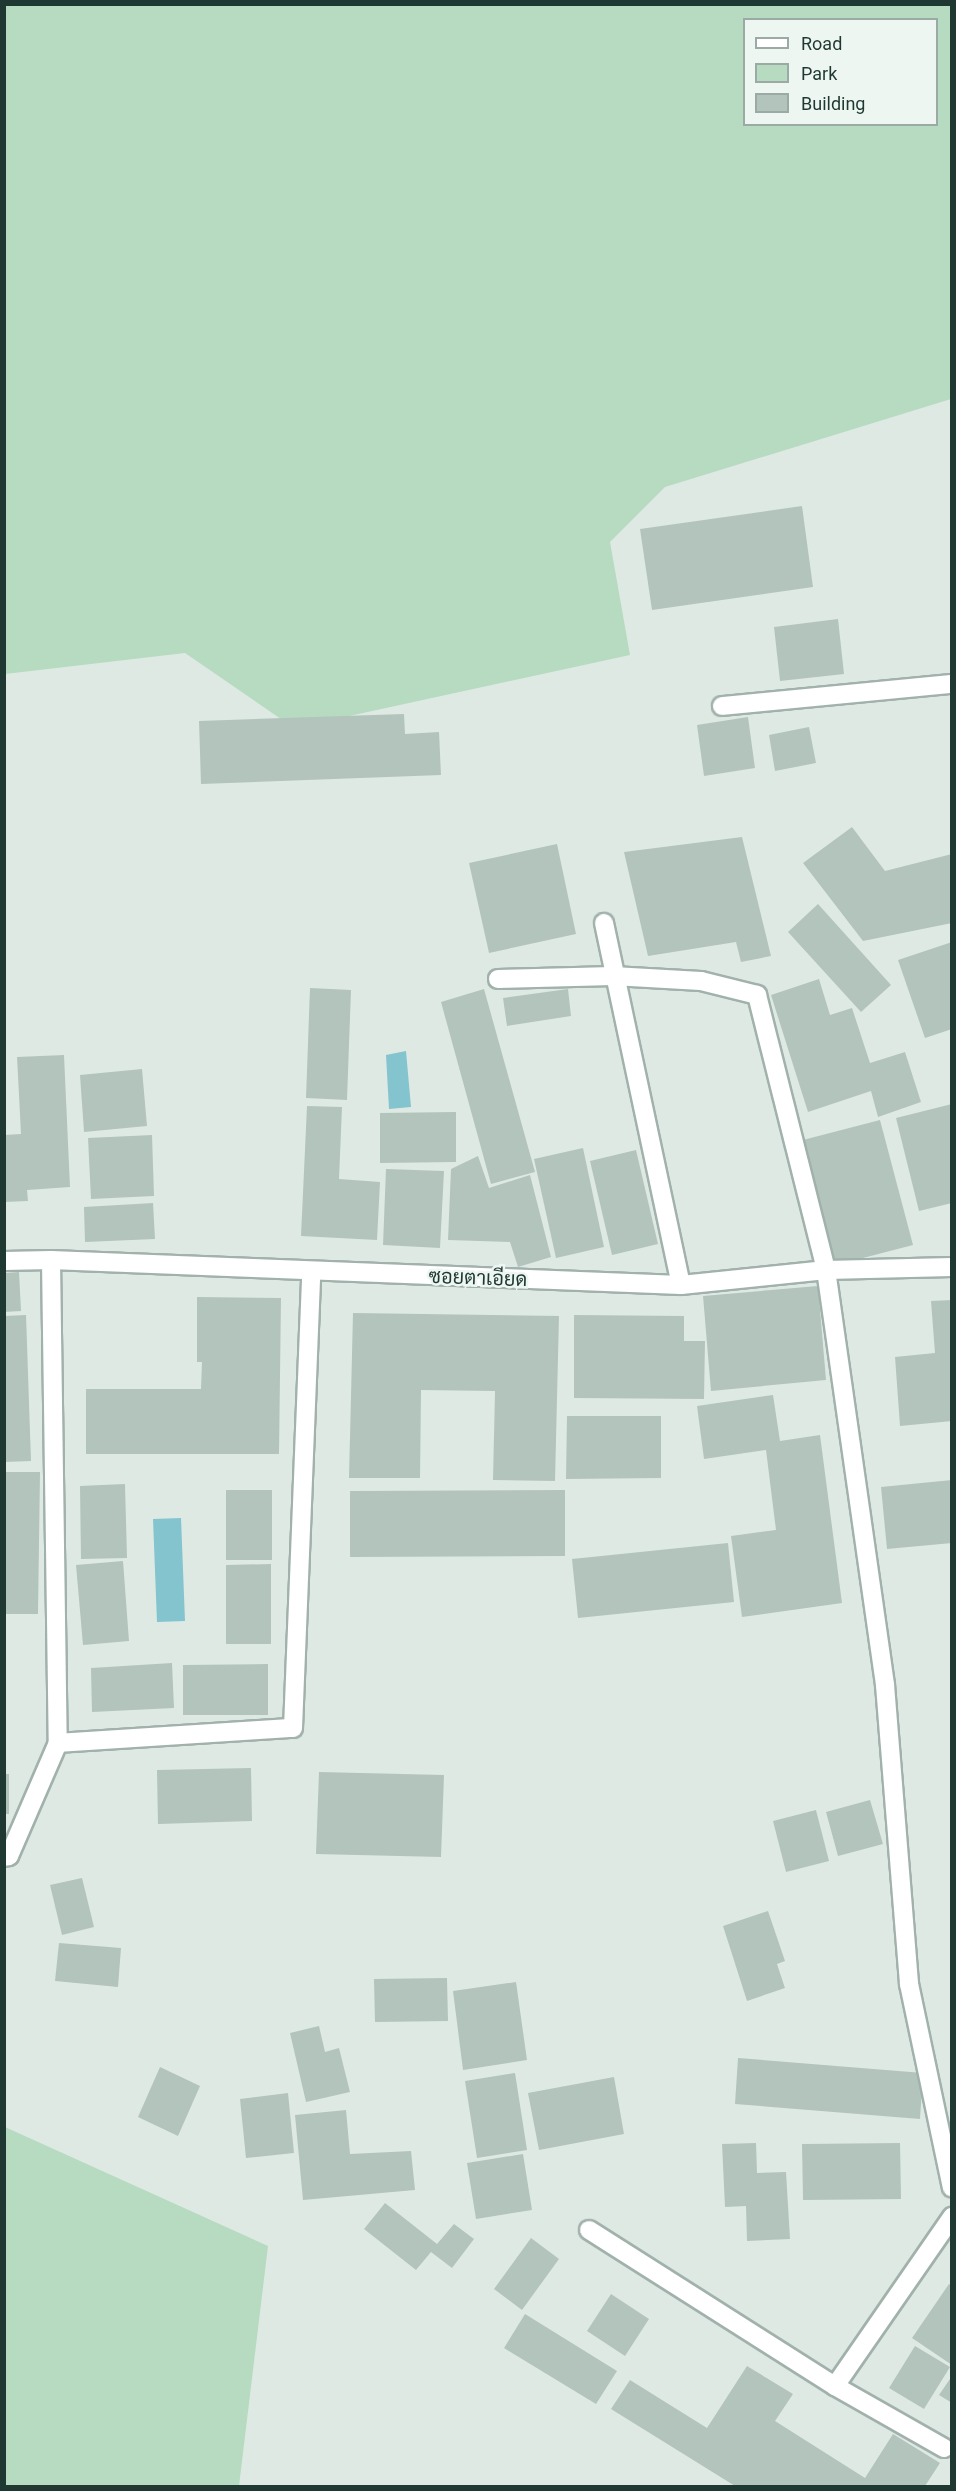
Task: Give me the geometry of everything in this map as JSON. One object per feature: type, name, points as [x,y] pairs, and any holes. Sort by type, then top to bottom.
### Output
[{"type":"street","points":[[722,706],[951,684]]},
{"type":"street","points":[[604,923],[613,976],[681,1285]]},
{"type":"street","points":[[498,979],[613,976],[701,981],[757,995],[826,1270],[885,1684],[909,1984],[951,2188]]},
{"type":"street","points":[[4,1857],[9,1856],[58,1743],[51,1260]]},
{"type":"street","name":"ซอยตาเอียด","points":[[4,1261],[51,1260],[681,1285],[826,1270],[951,1267]]},
{"type":"street","points":[[58,1743],[294,1728],[311,1272]]},
{"type":"street","points":[[835,2386],[951,2217]]},
{"type":"street","points":[[589,2230],[835,2386],[944,2448]]},
{"type":"green space","points":[[4,5],[951,5],[951,399],[665,487],[610,542],[630,655],[294,728],[185,653],[5,674]]},
{"type":"green space","points":[[5,2127],[268,2246],[239,2486],[5,2486]]},
{"type":"water","points":[[406,1051],[411,1107],[389,1109],[386,1055]]},
{"type":"water","points":[[181,1518],[185,1621],[157,1622],[153,1519]]},
{"type":"building","points":[[802,506],[813,587],[652,610],[640,529]]},
{"type":"building","points":[[838,619],[844,674],[780,681],[774,627]]},
{"type":"building","points":[[404,714],[405,734],[439,732],[441,775],[201,784],[199,721]]},
{"type":"building","points":[[748,717],[755,768],[704,776],[697,725]]},
{"type":"building","points":[[809,727],[816,763],[775,771],[769,735]]},
{"type":"building","points":[[852,827],[885,871],[952,854],[952,923],[863,941],[803,863]]},
{"type":"building","points":[[742,837],[771,956],[741,962],[736,942],[648,956],[624,852]]},
{"type":"building","points":[[557,844],[576,934],[489,953],[469,863]]},
{"type":"building","points":[[818,904],[891,985],[861,1012],[788,932]]},
{"type":"building","points":[[952,942],[952,1029],[925,1038],[898,960]]},
{"type":"building","points":[[819,979],[830,1015],[852,1008],[870,1063],[905,1052],[921,1102],[878,1117],[871,1091],[808,1112],[771,995]]},
{"type":"building","points":[[310,988],[351,990],[347,1100],[306,1098]]},
{"type":"building","points":[[484,989],[535,1172],[491,1184],[441,1002]]},
{"type":"building","points":[[568,989],[571,1016],[507,1026],[503,998]]},
{"type":"building","points":[[64,1055],[70,1187],[27,1190],[28,1201],[4,1202],[4,1135],[21,1134],[17,1057]]},
{"type":"building","points":[[142,1069],[147,1126],[84,1132],[80,1075]]},
{"type":"building","points":[[952,1104],[952,1203],[919,1211],[896,1118]]},
{"type":"building","points":[[307,1106],[342,1107],[339,1179],[380,1182],[377,1240],[301,1236]]},
{"type":"building","points":[[456,1112],[456,1162],[380,1163],[380,1113]]},
{"type":"building","points":[[880,1120],[913,1245],[836,1265],[803,1140]]},
{"type":"building","points":[[152,1135],[154,1196],[91,1199],[88,1138]]},
{"type":"building","points":[[583,1148],[604,1247],[556,1258],[534,1159]]},
{"type":"building","points":[[636,1150],[658,1244],[612,1255],[590,1161]]},
{"type":"building","points":[[478,1156],[489,1188],[530,1175],[551,1257],[518,1267],[510,1242],[448,1240],[451,1169]]},
{"type":"building","points":[[386,1169],[444,1171],[440,1248],[383,1245]]},
{"type":"building","points":[[153,1203],[155,1239],[85,1242],[84,1207]]},
{"type":"building","points":[[19,1272],[21,1311],[4,1312],[4,1273]]},
{"type":"building","points":[[818,1286],[826,1380],[711,1391],[703,1296]]},
{"type":"building","points":[[197,1297],[281,1298],[279,1454],[86,1454],[86,1389],[201,1389],[202,1362],[197,1362]]},
{"type":"building","points":[[952,1300],[952,1421],[900,1426],[895,1357],[935,1353],[931,1301]]},
{"type":"building","points":[[353,1313],[559,1316],[555,1481],[493,1480],[495,1391],[421,1390],[420,1478],[349,1478]]},
{"type":"building","points":[[26,1315],[31,1461],[4,1462],[4,1316]]},
{"type":"building","points":[[574,1315],[684,1316],[684,1341],[705,1341],[704,1399],[574,1398]]},
{"type":"building","points":[[773,1395],[780,1441],[820,1435],[842,1603],[742,1617],[731,1536],[776,1530],[766,1450],[704,1459],[697,1406]]},
{"type":"building","points":[[567,1416],[661,1416],[661,1478],[566,1479]]},
{"type":"building","points":[[4,1472],[40,1472],[38,1614],[4,1614]]},
{"type":"building","points":[[952,1480],[952,1543],[887,1549],[881,1487]]},
{"type":"building","points":[[125,1484],[127,1558],[81,1559],[80,1486]]},
{"type":"building","points":[[226,1490],[272,1490],[272,1560],[226,1560]]},
{"type":"building","points":[[565,1490],[565,1556],[350,1557],[350,1491]]},
{"type":"building","points":[[728,1543],[734,1602],[578,1618],[572,1559]]},
{"type":"building","points":[[123,1561],[129,1641],[83,1645],[76,1565]]},
{"type":"building","points":[[271,1564],[271,1644],[226,1644],[226,1565]]},
{"type":"building","points":[[172,1663],[174,1708],[92,1712],[91,1668]]},
{"type":"building","points":[[268,1664],[268,1715],[183,1715],[183,1665]]},
{"type":"building","points":[[251,1768],[252,1821],[158,1824],[157,1770]]},
{"type":"building","points":[[319,1772],[444,1775],[441,1857],[316,1854]]},
{"type":"building","points":[[4,1774],[9,1774],[9,1814],[4,1814]]},
{"type":"building","points":[[870,1800],[883,1844],[838,1856],[826,1812]]},
{"type":"building","points":[[816,1810],[829,1861],[786,1872],[773,1821]]},
{"type":"building","points":[[82,1878],[94,1927],[62,1935],[50,1885]]},
{"type":"building","points":[[768,1911],[785,1961],[777,1964],[785,1988],[747,2001],[723,1926]]},
{"type":"building","points":[[59,1943],[121,1948],[118,1987],[55,1981]]},
{"type":"building","points":[[447,1978],[448,2021],[375,2022],[374,1979]]},
{"type":"building","points":[[516,1982],[527,2060],[463,2070],[453,1991]]},
{"type":"building","points":[[319,2026],[325,2052],[339,2048],[350,2092],[306,2102],[290,2033]]},
{"type":"building","points":[[738,2058],[923,2073],[920,2119],[735,2104]]},
{"type":"building","points":[[160,2067],[200,2086],[178,2136],[138,2117]]},
{"type":"building","points":[[515,2073],[527,2150],[477,2158],[465,2081]]},
{"type":"building","points":[[614,2077],[624,2134],[539,2150],[528,2093]]},
{"type":"building","points":[[288,2093],[294,2153],[246,2158],[240,2099]]},
{"type":"building","points":[[346,2110],[350,2154],[411,2151],[415,2190],[303,2200],[295,2115]]},
{"type":"building","points":[[756,2143],[757,2173],[786,2172],[790,2239],[747,2241],[746,2206],[725,2207],[722,2144]]},
{"type":"building","points":[[900,2143],[901,2199],[803,2200],[802,2144]]},
{"type":"building","points":[[523,2154],[532,2210],[476,2219],[467,2163]]},
{"type":"building","points":[[385,2203],[437,2244],[454,2224],[474,2239],[452,2268],[431,2252],[416,2270],[364,2229]]},
{"type":"building","points":[[531,2238],[559,2259],[522,2310],[494,2289]]},
{"type":"building","points":[[949,2284],[952,2286],[952,2365],[912,2338]]},
{"type":"building","points":[[611,2294],[649,2319],[625,2356],[587,2331]]},
{"type":"building","points":[[525,2314],[617,2371],[596,2404],[504,2348]]},
{"type":"building","points":[[915,2346],[950,2367],[924,2409],[889,2388]]},
{"type":"building","points":[[747,2366],[793,2394],[775,2421],[865,2478],[893,2434],[940,2463],[925,2486],[735,2486],[611,2409],[630,2380],[707,2428]]},
{"type":"building","points":[[952,2376],[952,2403],[939,2395]]}]
